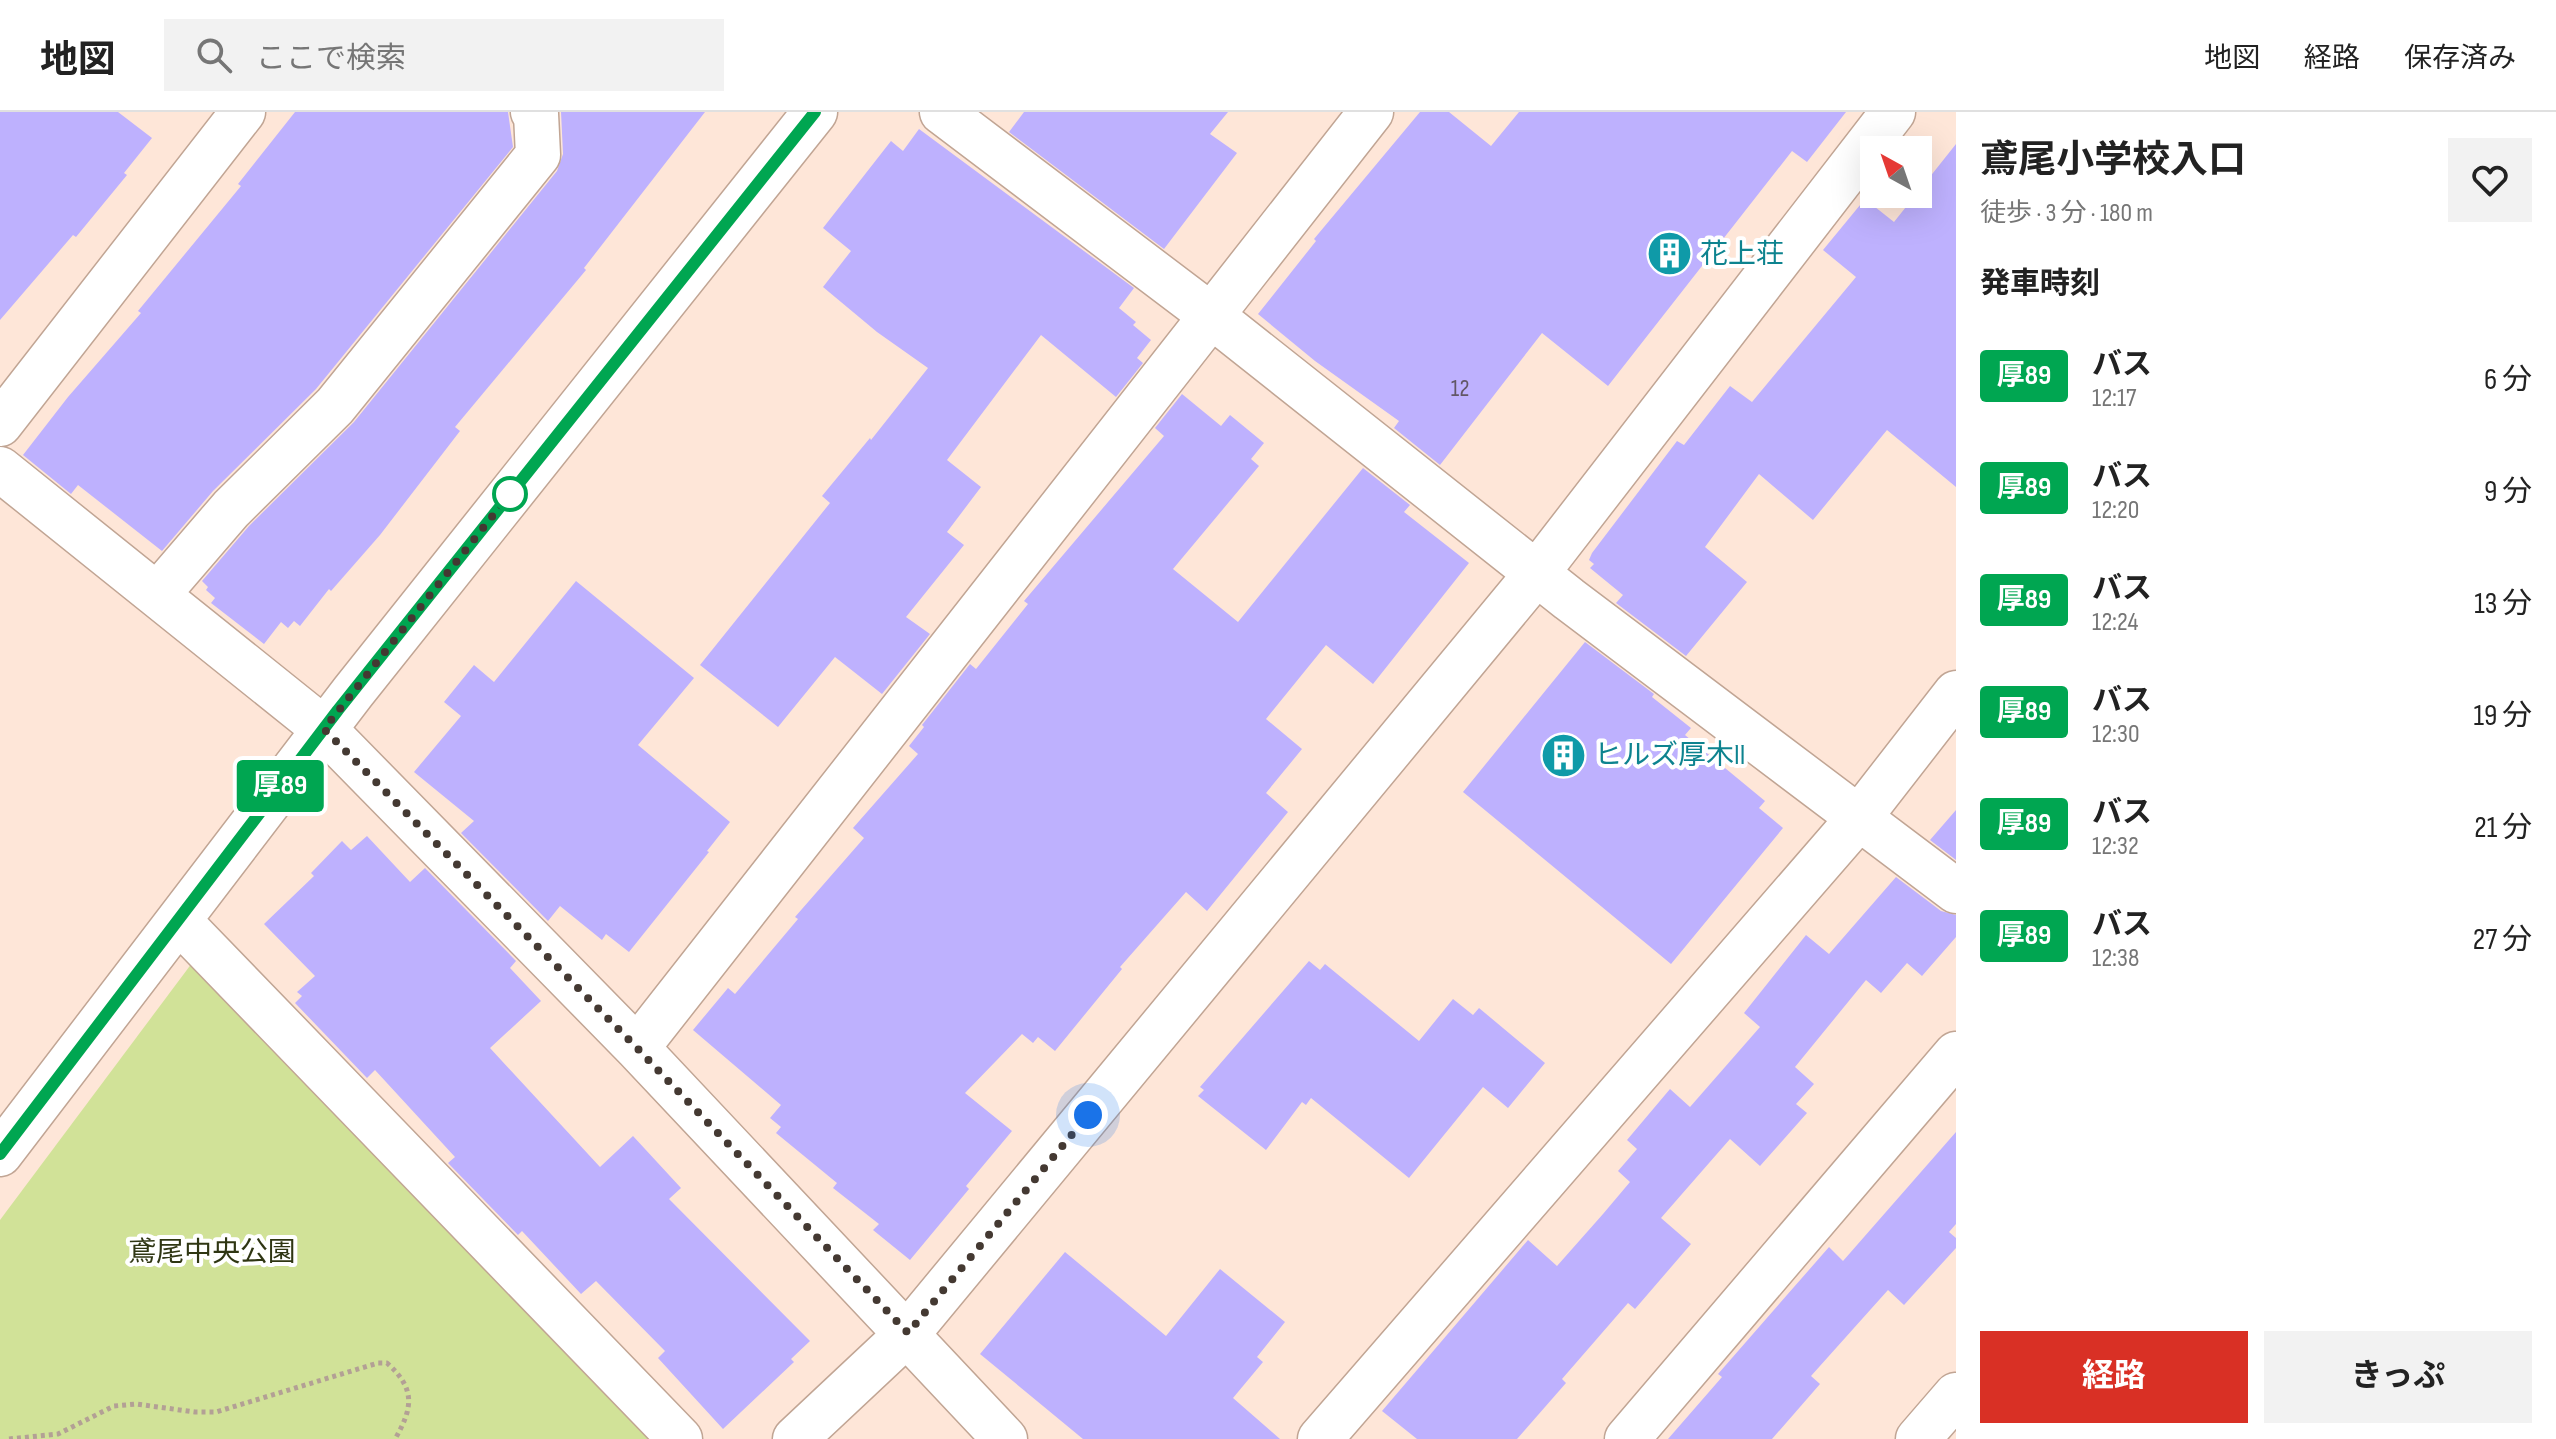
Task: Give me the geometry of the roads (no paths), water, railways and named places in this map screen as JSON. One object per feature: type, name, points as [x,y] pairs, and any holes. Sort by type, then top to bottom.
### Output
[{"type":"street","points":[[0,424],[243,112]]},
{"type":"street","points":[[157,595],[231,509],[335,406],[538,155],[536,114],[533,112]]},
{"type":"street","points":[[0,1154],[324,729],[815,112]]},
{"type":"street","points":[[942,112],[1213,317],[1536,574],[1956,891]]},
{"type":"street","points":[[637,1048],[1371,112]]},
{"type":"street","points":[[795,1439],[908,1333],[1536,574],[1893,112]]},
{"type":"street","points":[[0,469],[324,729],[637,1048],[1005,1439]]},
{"type":"street","points":[[1320,1439],[1858,819],[1956,693]]},
{"type":"street","points":[[179,921],[680,1439]]},
{"type":"street","points":[[1627,1439],[1956,1054]]},
{"type":"street","points":[[1918,1439],[1956,1395]]},
{"type":"place","name":"花上荘","points":[[1669,254]]},
{"type":"place","name":"ヒルズ厚木II","points":[[1563,755]]},
{"type":"park label","name":"鳶尾中央公園","points":[[212,1252]]}]
